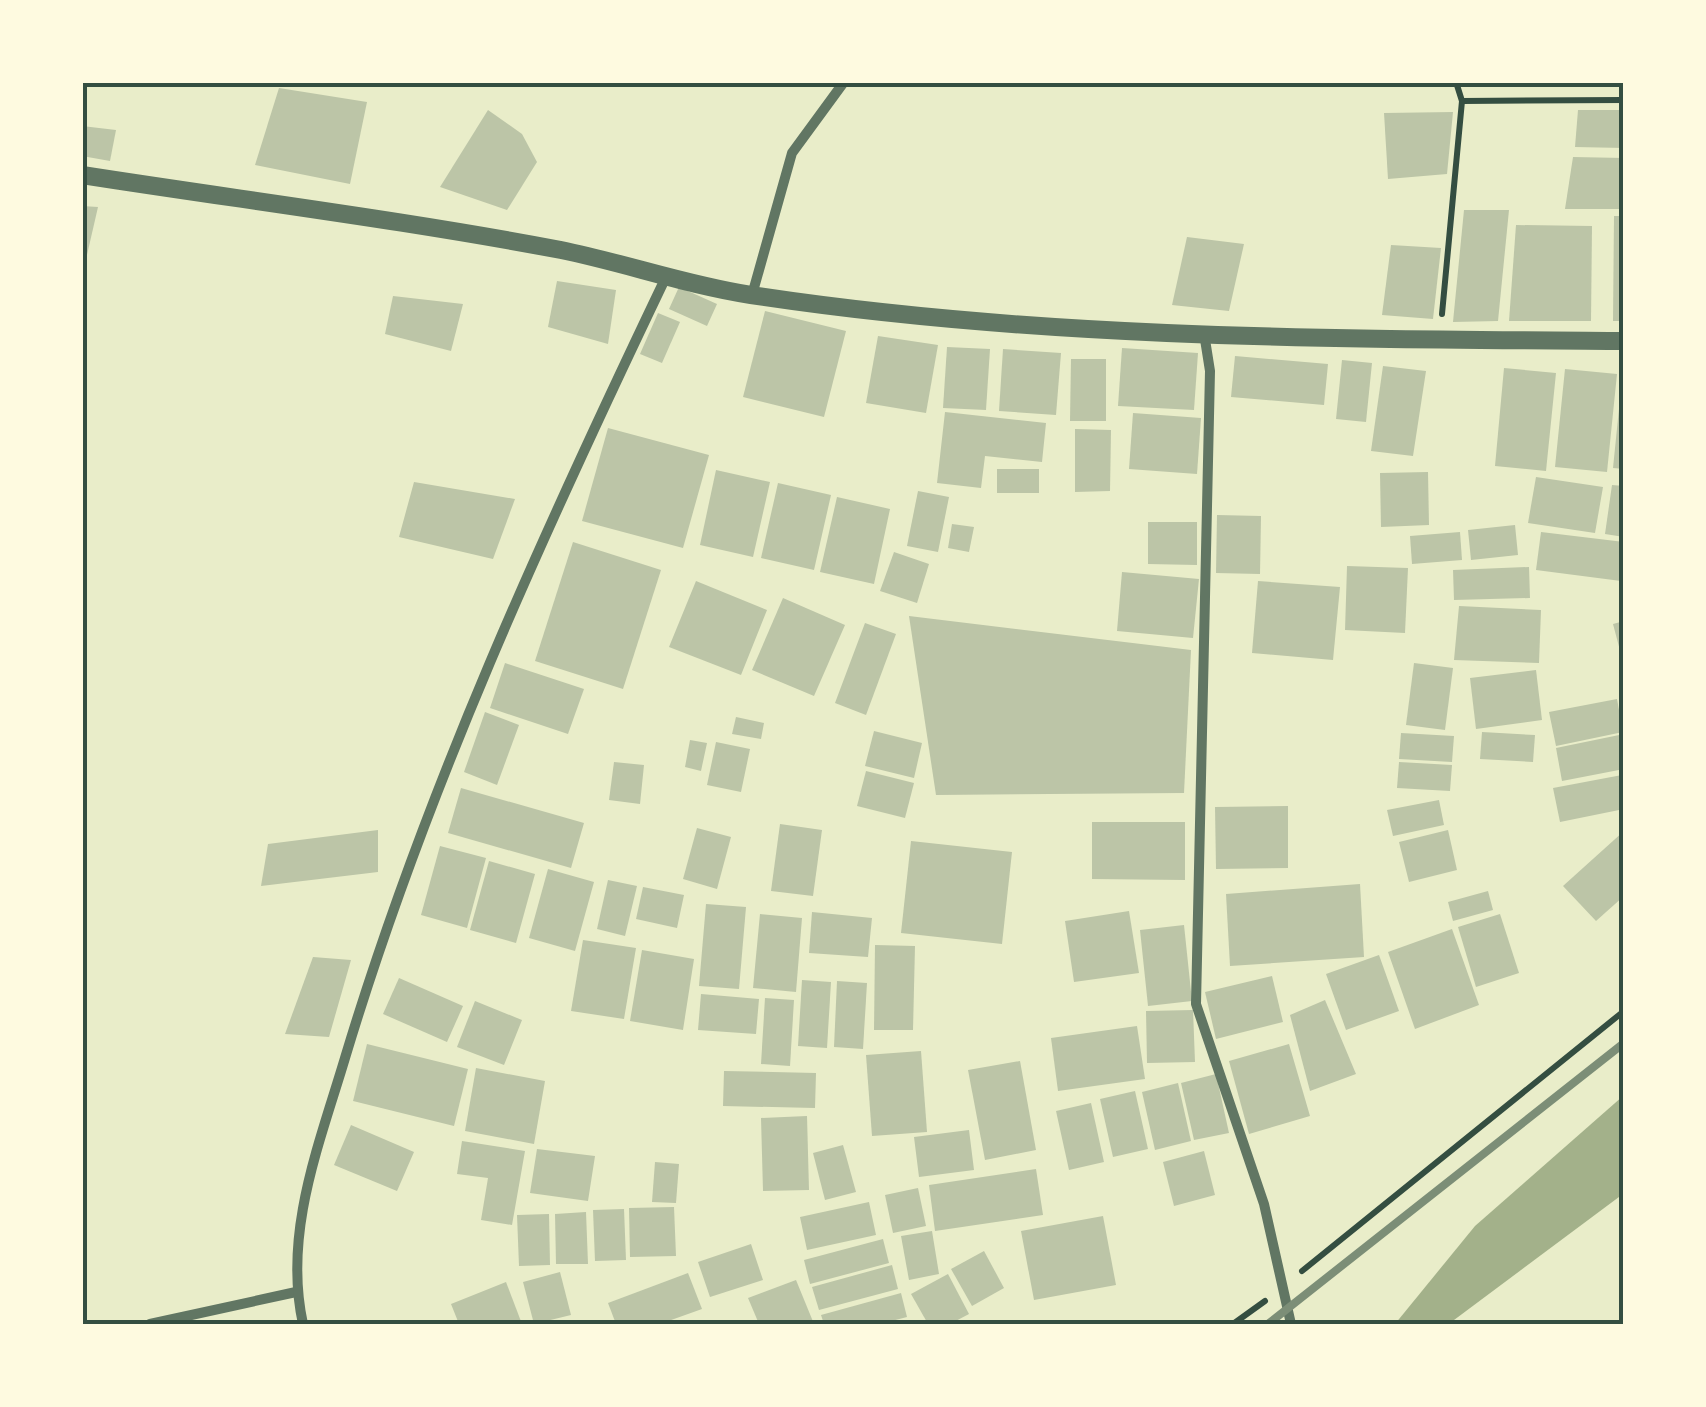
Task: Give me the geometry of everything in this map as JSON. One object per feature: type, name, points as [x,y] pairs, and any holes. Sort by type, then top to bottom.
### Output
[{"type":"street","points":[[752,295],[792,153],[844,82]]},
{"type":"street","points":[[82,175],[564,251],[666,280],[752,295],[1006,323],[1440,340],[1624,341]]},
{"type":"street","points":[[303,1324],[296,1292],[301,1203],[381,936],[542,536],[666,280]]},
{"type":"street","points":[[1204,333],[1210,371],[1196,1004],[1264,1204],[1291,1324]]},
{"type":"street","points":[[150,1324],[296,1292]]},
{"type":"path","points":[[1440,340],[1462,101],[1456,82]]},
{"type":"path","points":[[1462,101],[1624,100]]},
{"type":"path","points":[[1233,1324],[1624,1011]]},
{"type":"shaded area","points":[[1623,1096],[1623,1194],[1450,1323],[1395,1324],[1475,1226]]},
{"type":"building","points":[[279,88],[367,102],[350,184],[255,165]]},
{"type":"building","points":[[488,110],[522,134],[537,162],[507,210],[440,187]]},
{"type":"building","points":[[1578,110],[1624,110],[1624,148],[1575,147]]},
{"type":"building","points":[[1453,112],[1447,174],[1388,179],[1384,113]]},
{"type":"building","points":[[82,126],[116,130],[110,161],[82,156]]},
{"type":"building","points":[[1573,157],[1624,158],[1624,209],[1565,209]]},
{"type":"building","points":[[82,206],[98,207],[84,268],[82,268]]},
{"type":"building","points":[[1464,210],[1509,210],[1498,321],[1453,322]]},
{"type":"building","points":[[1614,216],[1624,216],[1624,321],[1613,321]]},
{"type":"building","points":[[1516,225],[1592,226],[1591,321],[1509,321]]},
{"type":"building","points":[[1187,237],[1244,244],[1229,311],[1172,305]]},
{"type":"building","points":[[1391,245],[1441,248],[1433,319],[1382,315]]},
{"type":"building","points":[[557,281],[616,290],[608,344],[548,327]]},
{"type":"building","points":[[679,287],[717,304],[707,326],[669,309]]},
{"type":"building","points":[[393,296],[463,304],[451,351],[385,334]]},
{"type":"building","points":[[765,311],[846,331],[824,417],[743,397]]},
{"type":"building","points":[[658,313],[680,322],[662,363],[640,354]]},
{"type":"building","points":[[878,336],[938,345],[926,413],[866,403]]},
{"type":"building","points":[[947,347],[990,349],[986,410],[943,408]]},
{"type":"building","points":[[1122,348],[1198,353],[1194,410],[1118,406]]},
{"type":"building","points":[[1003,349],[1061,353],[1056,415],[999,411]]},
{"type":"building","points":[[1235,356],[1328,364],[1324,405],[1231,397]]},
{"type":"building","points":[[1071,359],[1106,359],[1106,421],[1070,421]]},
{"type":"building","points":[[1342,360],[1372,363],[1366,422],[1336,419]]},
{"type":"building","points":[[1383,366],[1426,371],[1413,456],[1371,451]]},
{"type":"building","points":[[1504,368],[1556,373],[1546,471],[1495,466]]},
{"type":"building","points":[[1565,369],[1617,374],[1607,472],[1555,467]]},
{"type":"building","points":[[1624,389],[1624,469],[1613,468]]},
{"type":"building","points":[[945,412],[1046,423],[1042,462],[985,456],[981,488],[937,483]]},
{"type":"building","points":[[1133,413],[1201,418],[1197,474],[1129,469]]},
{"type":"building","points":[[608,428],[709,455],[683,548],[582,521]]},
{"type":"building","points":[[1075,429],[1111,430],[1110,491],[1075,492]]},
{"type":"building","points":[[997,469],[1039,469],[1039,493],[997,493]]},
{"type":"building","points":[[716,470],[770,482],[753,557],[700,545]]},
{"type":"building","points":[[1428,472],[1429,525],[1381,527],[1380,473]]},
{"type":"building","points":[[1536,477],[1603,487],[1595,533],[1528,523]]},
{"type":"building","points":[[414,482],[515,499],[493,559],[399,537]]},
{"type":"building","points":[[778,483],[831,495],[814,570],[761,558]]},
{"type":"building","points":[[1612,485],[1624,486],[1624,537],[1605,534]]},
{"type":"building","points":[[918,491],[949,497],[938,552],[907,546]]},
{"type":"building","points":[[837,497],[890,509],[874,584],[820,572]]},
{"type":"building","points":[[1217,515],[1261,516],[1260,574],[1216,573]]},
{"type":"building","points":[[1148,522],[1197,522],[1197,565],[1148,564]]},
{"type":"building","points":[[952,524],[974,527],[969,552],[948,548]]},
{"type":"building","points":[[1515,525],[1518,555],[1471,560],[1468,530]]},
{"type":"building","points":[[1460,532],[1462,560],[1412,564],[1410,536]]},
{"type":"building","points":[[1541,532],[1624,542],[1621,581],[1536,570]]},
{"type":"building","points":[[573,542],[661,570],[623,689],[535,661]]},
{"type":"building","points":[[894,552],[929,564],[917,603],[880,591]]},
{"type":"building","points":[[1347,566],[1408,568],[1405,633],[1345,630]]},
{"type":"building","points":[[1529,567],[1530,598],[1454,600],[1453,570]]},
{"type":"building","points":[[1122,572],[1199,579],[1193,638],[1117,631]]},
{"type":"building","points":[[696,581],[767,610],[741,675],[669,647]]},
{"type":"building","points":[[1258,581],[1340,587],[1333,660],[1252,653]]},
{"type":"building","points":[[783,598],[845,625],[814,696],[752,670]]},
{"type":"building","points":[[1459,606],[1541,610],[1539,663],[1454,660]]},
{"type":"building","points":[[909,616],[1191,650],[1184,793],[936,795]]},
{"type":"building","points":[[1624,621],[1624,658],[1622,658],[1613,624]]},
{"type":"building","points":[[865,623],[896,634],[866,715],[835,703]]},
{"type":"building","points":[[505,663],[584,689],[568,734],[490,708]]},
{"type":"building","points":[[1414,663],[1453,668],[1445,730],[1406,725]]},
{"type":"building","points":[[1536,670],[1542,720],[1476,729],[1470,678]]},
{"type":"building","points":[[1617,699],[1623,732],[1556,746],[1549,712]]},
{"type":"building","points":[[485,712],[519,725],[497,785],[464,772]]},
{"type":"building","points":[[736,717],[764,723],[761,739],[732,734]]},
{"type":"building","points":[[874,731],[922,743],[914,778],[865,766]]},
{"type":"building","points":[[1482,732],[1535,735],[1533,762],[1480,759]]},
{"type":"building","points":[[1401,733],[1454,736],[1452,762],[1399,759]]},
{"type":"building","points":[[1624,734],[1624,769],[1562,781],[1556,748]]},
{"type":"building","points":[[690,740],[707,743],[701,771],[685,767]]},
{"type":"building","points":[[716,742],[750,749],[741,792],[707,785]]},
{"type":"building","points":[[614,762],[644,765],[640,804],[609,800]]},
{"type":"building","points":[[1399,762],[1452,765],[1450,791],[1397,788]]},
{"type":"building","points":[[866,771],[914,783],[905,818],[857,806]]},
{"type":"building","points":[[1622,775],[1624,809],[1560,822],[1553,788]]},
{"type":"building","points":[[461,788],[584,823],[571,868],[448,833]]},
{"type":"building","points":[[1439,800],[1444,825],[1393,836],[1387,810]]},
{"type":"building","points":[[1288,806],[1288,868],[1216,869],[1215,807]]},
{"type":"building","points":[[1092,822],[1185,822],[1185,880],[1092,879]]},
{"type":"building","points":[[780,824],[822,830],[813,896],[771,891]]},
{"type":"building","points":[[697,828],[731,837],[717,889],[683,879]]},
{"type":"building","points":[[378,830],[378,872],[261,886],[268,844]]},
{"type":"building","points":[[1448,830],[1457,870],[1409,882],[1399,842]]},
{"type":"building","points":[[1624,831],[1624,896],[1596,921],[1563,886]]},
{"type":"building","points":[[911,841],[1012,852],[1002,944],[901,933]]},
{"type":"building","points":[[440,846],[486,858],[467,928],[421,915]]},
{"type":"building","points":[[489,861],[535,874],[516,943],[470,930]]},
{"type":"building","points":[[548,869],[594,882],[575,951],[529,938]]},
{"type":"building","points":[[608,880],[637,886],[625,936],[597,929]]},
{"type":"building","points":[[1360,884],[1364,957],[1230,966],[1226,894]]},
{"type":"building","points":[[643,887],[684,895],[677,928],[636,919]]},
{"type":"building","points":[[1488,891],[1493,910],[1453,921],[1448,902]]},
{"type":"building","points":[[706,904],[746,907],[739,989],[699,986]]},
{"type":"building","points":[[1129,911],[1139,973],[1074,982],[1065,921]]},
{"type":"building","points":[[812,912],[872,918],[868,957],[809,953]]},
{"type":"building","points":[[760,914],[802,918],[796,992],[753,988]]},
{"type":"building","points":[[1500,914],[1519,973],[1476,987],[1458,927]]},
{"type":"building","points":[[1184,925],[1192,1001],[1148,1006],[1140,930]]},
{"type":"building","points":[[1452,929],[1479,1005],[1415,1029],[1388,952]]},
{"type":"building","points":[[583,940],[636,948],[624,1019],[571,1011]]},
{"type":"building","points":[[875,945],[915,946],[913,1030],[874,1030]]},
{"type":"building","points":[[642,950],[694,959],[683,1030],[630,1021]]},
{"type":"building","points":[[1379,955],[1399,1011],[1346,1030],[1326,974]]},
{"type":"building","points":[[313,957],[351,960],[329,1037],[285,1034]]},
{"type":"building","points":[[1272,976],[1283,1022],[1216,1039],[1205,992]]},
{"type":"building","points":[[399,978],[463,1006],[447,1042],[383,1014]]},
{"type":"building","points":[[802,980],[831,982],[827,1048],[798,1046]]},
{"type":"building","points":[[837,981],[867,983],[863,1049],[834,1047]]},
{"type":"building","points":[[701,994],[759,999],[756,1034],[698,1030]]},
{"type":"building","points":[[765,998],[794,1000],[790,1066],[761,1064]]},
{"type":"building","points":[[1325,1000],[1356,1074],[1310,1091],[1290,1015]]},
{"type":"building","points":[[475,1001],[522,1020],[504,1065],[457,1047]]},
{"type":"building","points":[[1193,1010],[1195,1062],[1147,1063],[1146,1011]]},
{"type":"building","points":[[1137,1026],[1145,1079],[1058,1091],[1051,1038]]},
{"type":"building","points":[[367,1044],[468,1069],[454,1126],[353,1101]]},
{"type":"building","points":[[1289,1044],[1310,1116],[1249,1134],[1229,1061]]},
{"type":"building","points":[[921,1051],[927,1132],[872,1136],[866,1055]]},
{"type":"building","points":[[1020,1061],[1036,1150],[985,1160],[968,1070]]},
{"type":"building","points":[[476,1068],[545,1081],[534,1144],[465,1131]]},
{"type":"building","points":[[724,1071],[816,1073],[815,1108],[723,1106]]},
{"type":"building","points":[[1216,1074],[1229,1133],[1194,1140],[1181,1083]]},
{"type":"building","points":[[1178,1083],[1191,1141],[1155,1150],[1142,1092]]},
{"type":"building","points":[[1135,1091],[1148,1149],[1113,1157],[1100,1099]]},
{"type":"building","points":[[1091,1103],[1104,1162],[1069,1170],[1056,1111]]},
{"type":"building","points":[[807,1116],[809,1190],[763,1191],[761,1118]]},
{"type":"building","points":[[351,1125],[414,1152],[397,1191],[334,1165]]},
{"type":"building","points":[[969,1130],[974,1170],[919,1177],[914,1137]]},
{"type":"building","points":[[462,1141],[525,1151],[512,1225],[481,1220],[488,1178],[457,1174]]},
{"type":"building","points":[[843,1145],[856,1192],[825,1200],[813,1153]]},
{"type":"building","points":[[537,1149],[595,1156],[588,1201],[530,1193]]},
{"type":"building","points":[[1204,1151],[1215,1195],[1174,1206],[1163,1162]]},
{"type":"building","points":[[655,1162],[679,1164],[676,1203],[652,1202]]},
{"type":"building","points":[[1036,1169],[1043,1215],[935,1231],[929,1185]]},
{"type":"building","points":[[918,1188],[926,1226],[893,1233],[885,1195]]},
{"type":"building","points":[[869,1202],[876,1235],[807,1250],[800,1217]]},
{"type":"building","points":[[674,1207],[676,1256],[630,1257],[629,1208]]},
{"type":"building","points":[[624,1209],[626,1260],[595,1261],[593,1210]]},
{"type":"building","points":[[586,1212],[588,1264],[556,1264],[555,1214]]},
{"type":"building","points":[[549,1214],[550,1265],[519,1266],[517,1215]]},
{"type":"building","points":[[1103,1216],[1116,1285],[1034,1300],[1021,1231]]},
{"type":"building","points":[[932,1231],[939,1274],[909,1280],[901,1236]]},
{"type":"building","points":[[883,1239],[889,1263],[810,1284],[804,1260]]},
{"type":"building","points":[[751,1244],[763,1280],[710,1297],[698,1262]]},
{"type":"building","points":[[984,1251],[1004,1288],[972,1306],[951,1269]]},
{"type":"building","points":[[892,1265],[898,1289],[819,1310],[812,1287]]},
{"type":"building","points":[[560,1272],[571,1315],[534,1324],[523,1282]]},
{"type":"building","points":[[688,1273],[702,1309],[660,1324],[616,1324],[608,1303]]},
{"type":"building","points":[[948,1274],[969,1314],[950,1324],[928,1324],[911,1294]]},
{"type":"building","points":[[796,1280],[814,1324],[759,1324],[748,1298]]},
{"type":"building","points":[[506,1282],[522,1324],[459,1324],[451,1304]]},
{"type":"building","points":[[901,1293],[907,1317],[880,1324],[824,1324],[821,1315]]},
{"type":"railway","points":[[1268,1324],[1624,1043]]}]
